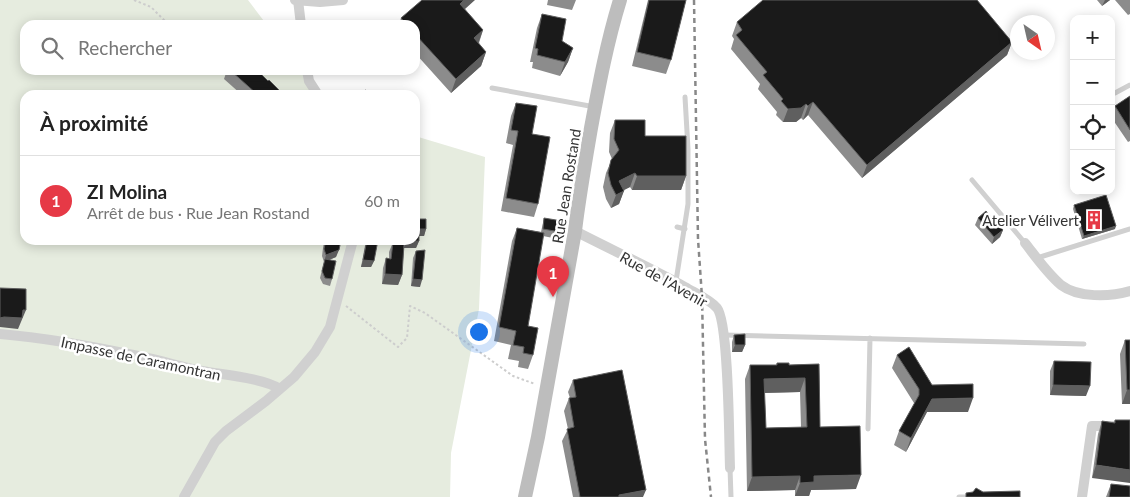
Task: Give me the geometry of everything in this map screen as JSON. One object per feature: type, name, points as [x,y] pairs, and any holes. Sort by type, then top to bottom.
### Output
[{"type":"main road","name":"Rue Jean Rostand","points":[[525,497],[538,437],[575,232],[595,107],[612,23],[620,0]]},
{"type":"main road","name":"Rue Jean Rostand","points":[[533,497],[538,437]]},
{"type":"street","points":[[299,20],[297,0],[320,2],[343,0]]},
{"type":"street","points":[[308,75],[309,81],[315,90]]},
{"type":"street","name":"Rue de l'Avenir","points":[[575,232],[676,282],[716,307],[721,315],[723,335],[730,468]]},
{"type":"street","points":[[1025,243],[1050,274],[1063,286],[1090,296],[1130,291]]},
{"type":"street","points":[[184,497],[215,442],[226,431],[280,389],[307,364],[330,327],[352,245]]},
{"type":"street","name":"Impasse de Caramontran","points":[[0,334],[25,336],[134,355],[199,370],[265,382],[280,389]]},
{"type":"street","points":[[1082,497],[1092,426],[1130,426]]},
{"type":"lane","points":[[1115,94],[1130,85]]},
{"type":"lane","points":[[492,88],[595,107]]},
{"type":"lane","points":[[676,282],[688,204],[688,149],[685,97]]},
{"type":"lane","points":[[972,180],[1025,243]]},
{"type":"lane","points":[[678,227],[685,229]]},
{"type":"lane","points":[[1037,258],[1130,229]]},
{"type":"lane","points":[[723,335],[1084,344]]},
{"type":"lane","points":[[868,429],[870,338]]},
{"type":"lane","points":[[730,468],[731,497]]},
{"type":"lane","points":[[959,497],[977,496]]},
{"type":"path","points":[[134,0],[151,7],[164,20]]},
{"type":"path","points":[[338,299],[398,347],[407,338],[410,306],[425,313],[513,376],[546,388]]},
{"type":"shaded area","points":[[0,0],[248,0],[263,20],[20,20],[20,75],[306,75],[318,90],[20,90],[20,245],[420,245],[420,138],[485,157],[479,309],[451,453],[450,497],[0,497]]},
{"type":"building","points":[[422,0],[464,0],[460,4],[483,30],[474,38],[486,52],[456,79],[420,39],[420,20],[403,20],[401,18]]},
{"type":"building","points":[[649,0],[686,0],[671,60],[637,52]]},
{"type":"building","points":[[763,0],[977,0],[1010,40],[1010,44],[867,165],[813,102],[801,108],[788,109],[781,101],[783,99],[763,75],[767,72],[736,35],[742,30],[737,22]]},
{"type":"building","points":[[542,14],[566,19],[562,41],[573,48],[565,62],[537,55],[538,49],[535,48]]},
{"type":"building","points":[[236,75],[262,75],[279,90],[252,90]]},
{"type":"building","points":[[1130,96],[1130,130],[1115,106]]},
{"type":"building","points":[[516,103],[537,106],[532,134],[550,137],[538,204],[506,198],[518,131],[511,130]]},
{"type":"building","points":[[615,120],[645,120],[645,136],[686,136],[686,176],[637,176],[635,173],[619,181],[624,191],[616,195],[608,173],[611,160],[619,150],[614,139]]},
{"type":"building","name":"Atelier Vélivert","points":[[1106,195],[1116,226],[1084,236],[1074,205]]},
{"type":"building","points":[[986,211],[1003,230],[994,237],[978,218]]},
{"type":"building","points":[[544,218],[562,221],[560,232],[543,229]]},
{"type":"building","points":[[420,219],[426,219],[426,229],[420,229]]},
{"type":"building","points":[[517,228],[544,233],[528,326],[538,328],[533,355],[523,353],[524,347],[513,345],[516,331],[499,327]]},
{"type":"building","points":[[325,245],[340,245],[339,250],[326,255]]},
{"type":"building","points":[[366,245],[377,245],[374,261],[363,260]]},
{"type":"building","points":[[393,245],[404,245],[402,275],[385,274],[386,258],[391,259]]},
{"type":"building","points":[[425,250],[422,280],[413,279],[416,251]]},
{"type":"building","points":[[325,259],[336,261],[332,279],[325,278],[322,271]]},
{"type":"building","points":[[0,288],[26,289],[26,310],[23,310],[22,318],[0,318]]},
{"type":"building","points":[[745,334],[745,345],[735,345],[734,335]]},
{"type":"building","points":[[1125,340],[1130,340],[1130,390],[1127,390]]},
{"type":"building","points":[[909,347],[932,385],[973,384],[973,398],[932,399],[911,438],[899,431],[919,395],[919,389],[897,355]]},
{"type":"building","points":[[1054,361],[1091,362],[1090,386],[1053,385]]},
{"type":"building","points":[[777,363],[789,363],[789,365],[819,364],[820,427],[860,426],[861,475],[814,476],[814,482],[800,483],[800,476],[752,477],[750,365],[777,365]],"holes":[[[805,378],[807,427],[766,428],[764,379]]]},
{"type":"building","points":[[622,370],[646,490],[619,495],[619,497],[580,497],[567,429],[574,427],[569,398],[576,397],[573,380]]},
{"type":"building","points":[[1115,420],[1130,420],[1130,470],[1096,465],[1102,421],[1115,423]]},
{"type":"building","points":[[1111,484],[1130,486],[1130,497],[1109,497]]},
{"type":"building","points":[[976,488],[983,492],[1020,491],[1020,497],[966,497],[966,493],[973,492]]},
{"type":"railway","points":[[694,0],[698,239],[702,297],[705,439],[711,497]]},
{"type":"place","name":"Atelier Vélivert","points":[[1094,220]]},
{"type":"place","name":"ZI Molina","points":[[553,297]]}]
